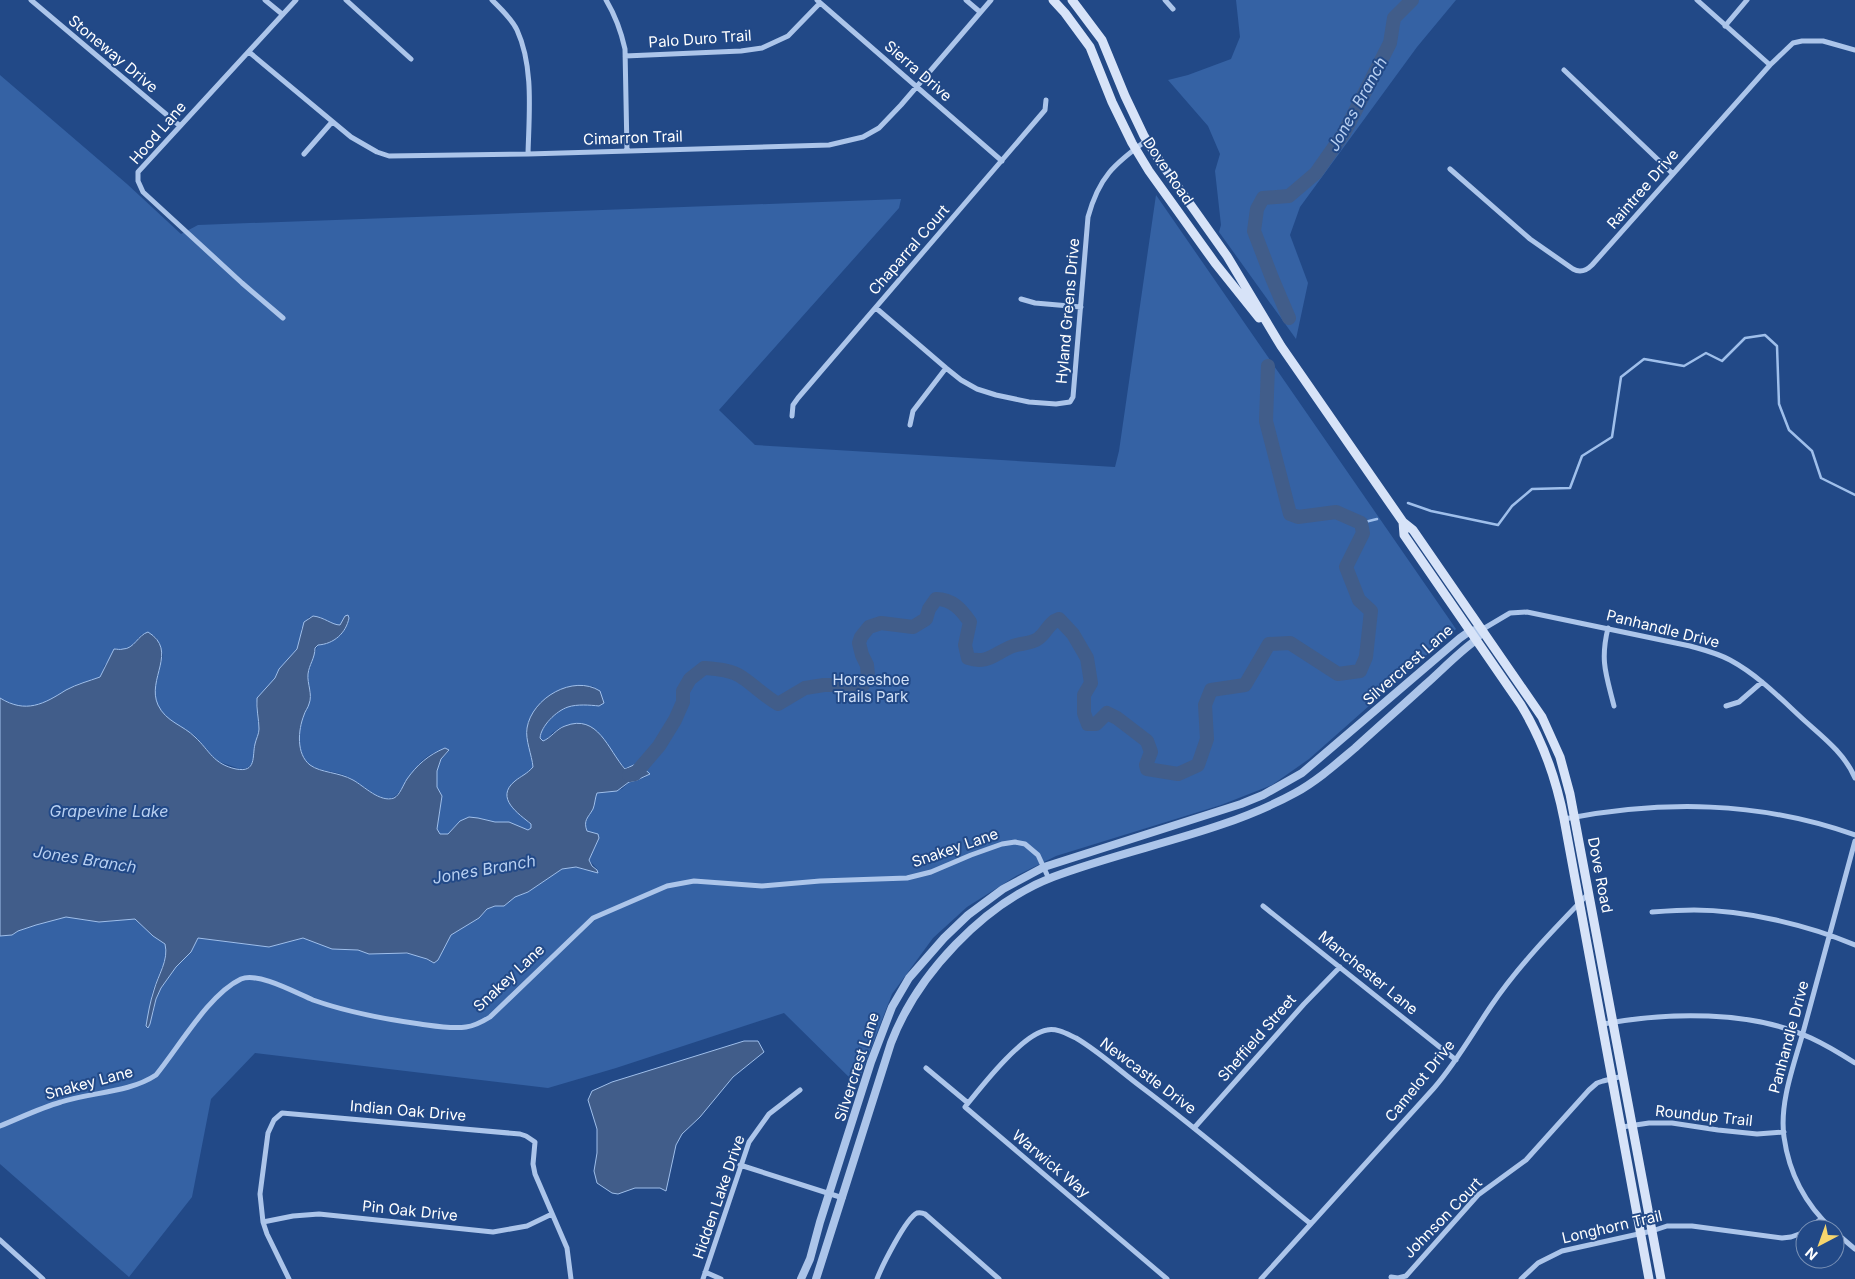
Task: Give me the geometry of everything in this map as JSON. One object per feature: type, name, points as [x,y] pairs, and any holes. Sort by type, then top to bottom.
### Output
[{"type":"main road","name":"Dove Road","points":[[1053,0],[1090,47],[1112,102],[1149,171],[1216,263],[1281,346],[1403,522],[1413,530],[1531,698],[1545,724],[1560,757],[1575,817],[1661,1279]]},
{"type":"main road","name":"Dove Road","points":[[1072,0],[1102,40],[1125,96],[1147,140],[1161,163],[1227,256],[1281,346]]},
{"type":"main road","points":[[1112,102],[1125,96]]},
{"type":"main road","name":"Dove Road","points":[[1403,522],[1404,534],[1521,705],[1542,741],[1549,760],[1564,819],[1580,902],[1649,1279]]},
{"type":"street","points":[[265,0],[282,14]]},
{"type":"street","name":"Hood Lane","points":[[283,318],[143,192],[138,182],[138,172],[296,0]]},
{"type":"street","points":[[346,0],[411,59]]},
{"type":"street","points":[[492,0],[516,29],[523,48],[528,77],[528,154]]},
{"type":"street","points":[[606,0],[623,37],[627,151]]},
{"type":"street","points":[[966,0],[980,12]]},
{"type":"street","name":"Cimarron Trail","points":[[249,52],[351,137],[377,152],[389,156],[810,146],[845,142],[863,137],[879,128],[991,0]]},
{"type":"street","points":[[1165,0],[1173,8]]},
{"type":"street","points":[[1697,0],[1770,65]]},
{"type":"street","points":[[1726,26],[1748,0]]},
{"type":"street","name":"Stoneway Drive","points":[[34,1],[180,126]]},
{"type":"street","name":"Palo Duro Trail","points":[[625,56],[741,51],[762,48],[788,36],[818,2]]},
{"type":"street","name":"Sierra Drive","points":[[818,2],[1002,161]]},
{"type":"street","name":"Raintree Drive","points":[[1450,169],[1530,239],[1577,272],[1588,270],[1770,65],[1793,43],[1823,41],[1855,50]]},
{"type":"street","points":[[1564,70],[1673,174]]},
{"type":"street","name":"Chaparral Court","points":[[792,416],[793,405],[798,398],[1002,161],[1044,110],[1046,100]]},
{"type":"street","points":[[304,154],[332,122]]},
{"type":"street","name":"Hyland Greens Drive","points":[[876,308],[946,368],[961,380],[977,389],[1029,402],[1066,404],[1070,402],[1073,397],[1088,217],[1093,200],[1103,180],[1113,166],[1147,140]]},
{"type":"street","points":[[1021,299],[1035,303],[1081,307]]},
{"type":"street","points":[[910,425],[913,411],[946,368]]},
{"type":"street","name":"Panhandle Drive","points":[[1483,630],[1500,618],[1518,612],[1608,628],[1690,646],[1716,654],[1745,669],[1762,682],[1831,745],[1852,770],[1855,778]]},
{"type":"street","points":[[1608,628],[1603,664],[1614,706]]},
{"type":"street","name":"Silvercrest Lane","points":[[801,1279],[810,1259],[878,1042],[892,1007],[909,978],[944,938],[968,915],[1003,889],[1044,867],[1241,804],[1286,783],[1329,752],[1470,631],[1483,630]]},
{"type":"street","name":"Silvercrest Lane","points":[[816,1279],[891,1043],[907,1007],[944,957],[976,925],[1016,896],[1049,879],[1258,812],[1295,793],[1336,764],[1476,640],[1483,630]]},
{"type":"street","points":[[1726,706],[1739,702],[1762,682]]},
{"type":"street","points":[[1564,819],[1666,806],[1713,807],[1764,811],[1855,835]]},
{"type":"street","name":"Panhandle Drive","points":[[1821,1219],[1806,1200],[1790,1167],[1784,1132],[1784,1104],[1855,841]]},
{"type":"street","name":"Snakey Lane","points":[[0,1126],[59,1102],[89,1094],[114,1091],[149,1080],[156,1075],[217,996],[232,984],[244,978],[268,981],[314,1000],[358,1013],[427,1025],[463,1028],[490,1017],[592,918],[667,886],[694,881],[762,886],[857,879],[907,878],[931,872],[1002,844],[1016,842],[1025,844],[1034,850],[1049,879]]},
{"type":"street","name":"Camelot Drive","points":[[1262,1279],[1434,1088],[1456,1060],[1491,1006],[1540,944],[1589,892]]},
{"type":"street","name":"Manchester Lane","points":[[1263,906],[1456,1060]]},
{"type":"street","points":[[1652,912],[1695,910],[1797,925],[1855,945]]},
{"type":"street","name":"Sheffield Street","points":[[1195,1127],[1304,1004],[1340,967]]},
{"type":"street","points":[[1603,1024],[1670,1016],[1744,1019],[1802,1034],[1855,1062]]},
{"type":"street","name":"Newcastle Drive","points":[[968,1103],[1010,1054],[1025,1042],[1045,1030],[1063,1032],[1086,1045],[1195,1127],[1311,1224]]},
{"type":"street","name":"Warwick Way","points":[[926,1068],[968,1103],[965,1107],[1167,1279]]},
{"type":"street","name":"Johnson Court","points":[[1391,1278],[1406,1276],[1478,1195],[1526,1160],[1596,1083],[1624,1076]]},
{"type":"street","name":"Hidden Lake Drive","points":[[703,1279],[740,1165],[756,1130],[778,1106],[800,1090]]},
{"type":"street","name":"Indian Oak Drive","points":[[264,1222],[260,1194],[268,1133],[274,1120],[282,1113],[486,1130],[526,1136],[535,1142],[533,1164],[535,1174],[552,1214]]},
{"type":"street","name":"Roundup Trail","points":[[1622,1127],[1649,1122],[1672,1123],[1757,1134],[1784,1132]]},
{"type":"street","points":[[740,1165],[843,1198]]},
{"type":"street","points":[[877,1279],[895,1242],[910,1219],[918,1213],[925,1214],[1000,1279]]},
{"type":"street","name":"Pin Oak Drive","points":[[264,1222],[293,1216],[319,1214],[493,1232],[527,1226],[552,1214]]},
{"type":"street","points":[[552,1214],[567,1248],[571,1279]]},
{"type":"street","points":[[264,1222],[267,1234],[289,1279]]},
{"type":"street","name":"Longhorn Trail","points":[[1521,1279],[1538,1263],[1562,1251],[1667,1226],[1692,1226],[1782,1238],[1795,1236]]},
{"type":"street","points":[[0,1240],[43,1279]]},
{"type":"street","points":[[1845,1240],[1855,1249]]},
{"type":"street","name":"Hidden Lake Drive","points":[[706,1272],[722,1279]]},
{"type":"green space","points":[[1236,0],[1456,0],[1417,47],[1300,207],[1290,235],[1308,283],[1296,339],[1219,232],[1221,225],[1215,171],[1220,154],[1208,126],[1168,80],[1188,75],[1231,59],[1240,37]]},
{"type":"green space","name":"Horseshoe Trails Park","points":[[0,75],[127,184],[181,234],[198,225],[901,199],[899,208],[719,410],[755,445],[1115,467],[1119,451],[1156,195],[1456,629],[1309,759],[1272,785],[1221,805],[1056,856],[1016,876],[967,907],[933,938],[892,994],[857,1085],[784,1013],[616,1068],[548,1088],[255,1053],[211,1099],[192,1197],[129,1277],[0,1164],[0,936],[12,935],[36,925],[66,917],[99,922],[135,919],[153,936],[165,944],[164,962],[151,997],[153,1014],[156,999],[161,988],[176,967],[191,952],[198,938],[269,947],[303,938],[344,950],[358,950],[369,954],[398,953],[417,955],[434,963],[438,960],[450,935],[479,918],[487,909],[495,906],[504,906],[515,897],[528,892],[562,869],[576,867],[585,870],[597,869],[589,860],[595,847],[593,834],[587,831],[586,824],[594,806],[597,793],[622,789],[629,782],[646,777],[630,768],[626,769],[587,725],[567,725],[559,728],[543,741],[540,738],[546,724],[563,709],[575,705],[599,706],[593,686],[526,729],[533,767],[528,774],[520,777],[526,820],[531,824],[531,828],[528,830],[505,822],[478,818],[460,821],[448,834],[440,834],[437,829],[442,796],[437,787],[437,771],[441,759],[449,751],[445,748],[424,759],[399,792],[391,798],[384,798],[372,793],[353,779],[310,765],[303,758],[299,742],[303,718],[311,696],[308,675],[318,645],[334,640],[342,633],[349,618],[345,616],[340,625],[322,618],[309,617],[301,629],[301,638],[297,649],[279,669],[275,678],[256,703],[259,728],[252,764],[247,768],[240,769],[217,761],[194,735],[170,720],[161,711],[154,692],[163,655],[156,637],[142,634],[130,647],[119,649],[104,666],[100,677],[78,684],[45,703],[32,707],[15,705],[0,698]]},
{"type":"water","name":"Grapevine Lake","points":[[348,615],[349,618],[345,628],[338,637],[315,648],[308,678],[310,700],[302,721],[300,735],[300,748],[305,760],[314,768],[348,777],[372,793],[389,799],[398,795],[407,779],[419,765],[428,757],[445,748],[449,750],[441,759],[437,771],[437,787],[442,796],[437,829],[440,834],[448,834],[460,821],[469,817],[495,822],[509,822],[528,830],[531,828],[531,824],[511,805],[507,793],[509,787],[515,781],[533,767],[527,733],[530,717],[545,699],[555,692],[566,687],[589,686],[600,691],[604,703],[599,706],[575,705],[563,709],[546,724],[540,738],[543,741],[565,726],[576,723],[586,725],[594,729],[601,736],[625,769],[638,763],[650,774],[629,782],[617,791],[597,793],[593,809],[586,824],[587,831],[598,834],[599,838],[589,860],[598,873],[576,867],[562,869],[528,892],[515,897],[504,906],[495,906],[487,909],[479,918],[451,935],[438,960],[434,963],[407,953],[369,954],[358,950],[332,949],[303,938],[269,947],[198,938],[191,952],[176,967],[161,988],[148,1028],[146,1026],[150,1004],[166,956],[166,950],[165,944],[153,936],[135,919],[99,922],[66,917],[18,931],[12,935],[0,936],[0,698],[18,705],[27,706],[42,703],[70,688],[100,677],[114,649],[130,647],[148,632],[157,640],[161,648],[162,657],[155,695],[161,711],[195,737],[222,764],[243,770],[250,766],[252,762],[259,731],[257,698],[297,649],[304,622],[313,616],[340,625],[345,616]]},
{"type":"water","points":[[744,1041],[758,1041],[764,1052],[733,1077],[700,1117],[682,1134],[676,1145],[666,1191],[660,1188],[635,1188],[618,1194],[612,1193],[597,1183],[594,1171],[597,1153],[597,1129],[588,1100],[592,1091],[612,1082]]},
{"type":"waterway","name":"Jones Branch","points":[[1289,318],[1254,231],[1257,209],[1263,198],[1289,196],[1316,173],[1344,133],[1390,43],[1394,18],[1412,0]]},
{"type":"waterway","points":[[1408,503],[1431,511],[1498,525],[1512,506],[1532,489],[1570,488],[1582,456],[1612,437],[1621,377],[1644,359],[1684,366],[1706,353],[1722,361],[1745,338],[1765,335],[1777,346],[1779,404],[1789,430],[1812,451],[1821,478],[1855,495]]},
{"type":"waterway","name":"Jones Branch","points":[[629,775],[635,774],[659,746],[675,720],[683,702],[683,691],[690,679],[704,668],[724,670],[739,675],[778,704],[805,688],[824,685],[863,685],[868,676],[867,665],[859,643],[869,627],[881,623],[913,627],[926,619],[929,609],[936,599],[942,599],[956,606],[970,622],[965,645],[968,658],[975,660],[987,659],[1013,646],[1036,640],[1042,636],[1053,622],[1059,619],[1073,634],[1087,658],[1091,683],[1084,695],[1084,713],[1088,724],[1096,724],[1107,713],[1117,718],[1147,741],[1151,752],[1146,765],[1147,769],[1178,774],[1198,765],[1207,739],[1205,705],[1211,690],[1245,685],[1269,644],[1290,643],[1338,674],[1360,671],[1366,657],[1371,611],[1359,600],[1346,567],[1363,533],[1361,523],[1336,512],[1298,517],[1290,514],[1266,421],[1268,366]]},
{"type":"waterway","points":[[1361,523],[1377,519]]}]
